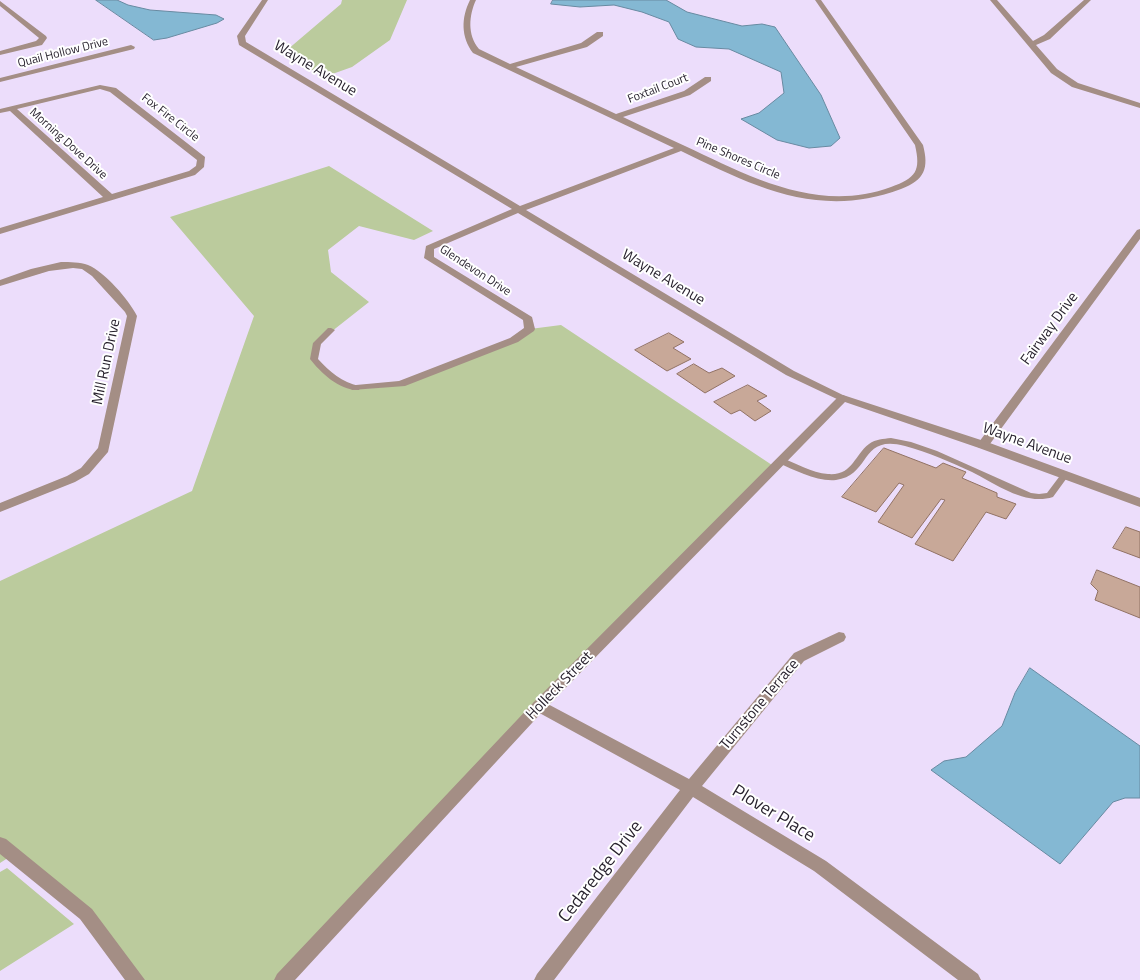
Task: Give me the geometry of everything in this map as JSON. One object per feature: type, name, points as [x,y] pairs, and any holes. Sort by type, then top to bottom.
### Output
[{"type":"street","name":"Wayne Avenue","points":[[265,0],[240,36],[242,44],[790,373],[843,398],[983,444],[1140,503]]},
{"type":"street","name":"Pine Shores Circle","points":[[472,0],[467,36],[471,46],[476,51],[753,182],[787,193],[814,197],[842,198],[884,192],[908,184],[921,171],[924,155],[919,145],[818,0]]},
{"type":"street","points":[[993,0],[1054,71],[1075,86],[1140,106]]},
{"type":"street","points":[[1032,44],[1048,38],[1088,0]]},
{"type":"street","points":[[0,3],[43,38],[39,43],[0,53]]},
{"type":"street","points":[[508,67],[584,45],[600,34]]},
{"type":"street","name":"Quail Hollow Drive","points":[[0,80],[131,47]]},
{"type":"street","name":"Foxtail Court","points":[[615,117],[687,93],[708,79]]},
{"type":"street","name":"Fox Fire Circle","points":[[0,111],[90,88],[100,87],[113,90],[202,159],[200,167],[192,173],[0,231]]},
{"type":"street","name":"Morning Dove Drive","points":[[11,108],[109,198]]},
{"type":"street","name":"Glendevon Drive","points":[[356,388],[401,384],[514,340],[530,329],[528,319],[429,258],[428,248],[518,210],[682,148]]},
{"type":"street","name":"Fairway Drive","points":[[983,444],[1140,232]]},
{"type":"street","name":"Mill Run Drive","points":[[0,283],[46,268],[60,265],[79,266],[93,271],[128,306],[132,316],[104,449],[85,471],[71,480],[0,508]]},
{"type":"street","name":"Holleck Street","points":[[283,980],[539,706],[843,398]]},
{"type":"street","name":"Turnstone Terrace","points":[[691,788],[799,657],[839,637]]},
{"type":"street","name":"Plover Place","points":[[539,706],[691,788],[820,866],[972,980]]},
{"type":"street","name":"Cedaredge Drive","points":[[543,980],[691,788]]},
{"type":"street","points":[[0,844],[86,914],[136,980]]},
{"type":"lane","points":[[332,330],[317,343],[314,359],[323,370],[343,385],[356,388]]},
{"type":"lane","points":[[781,461],[816,474],[834,477],[842,475],[854,467],[873,443],[880,440],[891,440],[940,456],[1018,491],[1037,497],[1050,495],[1064,475]]},
{"type":"green space","points":[[342,0],[407,0],[390,40],[352,67],[324,77],[300,63],[287,50],[341,4]]},
{"type":"green space","points":[[329,166],[433,231],[414,240],[359,226],[328,250],[331,272],[369,302],[317,343],[314,359],[334,377],[358,388],[395,385],[458,364],[514,340],[530,329],[561,325],[775,467],[285,980],[136,980],[85,914],[14,854],[0,863],[0,581],[192,491],[254,316],[170,217]]},
{"type":"green space","points":[[7,868],[74,924],[0,971],[0,872]]},
{"type":"water","points":[[96,0],[117,0],[128,5],[150,10],[216,15],[224,19],[217,23],[167,38],[154,40]]},
{"type":"water","points":[[553,0],[666,0],[687,12],[742,26],[762,24],[775,27],[821,95],[840,138],[831,146],[809,148],[777,140],[741,119],[759,113],[784,93],[781,72],[729,49],[696,47],[678,39],[669,22],[642,12],[614,5],[580,7],[551,4]]},
{"type":"water","points":[[1030,668],[1140,746],[1140,798],[1125,798],[1113,802],[1060,864],[931,770],[944,761],[966,757],[1002,726],[1015,693]]},
{"type":"building","points":[[669,333],[684,342],[673,348],[691,359],[667,371],[635,350]]},
{"type":"building","points":[[694,364],[709,373],[722,368],[735,376],[705,393],[677,374]]},
{"type":"building","points":[[748,385],[767,396],[757,401],[771,411],[755,421],[740,410],[731,414],[714,402]]},
{"type":"building","points":[[884,448],[936,468],[943,463],[966,472],[962,478],[997,493],[997,497],[1016,504],[1006,519],[986,512],[953,561],[915,544],[945,500],[941,499],[912,538],[878,522],[904,485],[899,483],[876,512],[842,497]]},
{"type":"building","points":[[1126,527],[1140,532],[1140,558],[1113,548]]},
{"type":"building","points":[[1097,570],[1140,587],[1140,618],[1095,600],[1098,591],[1091,584]]}]
